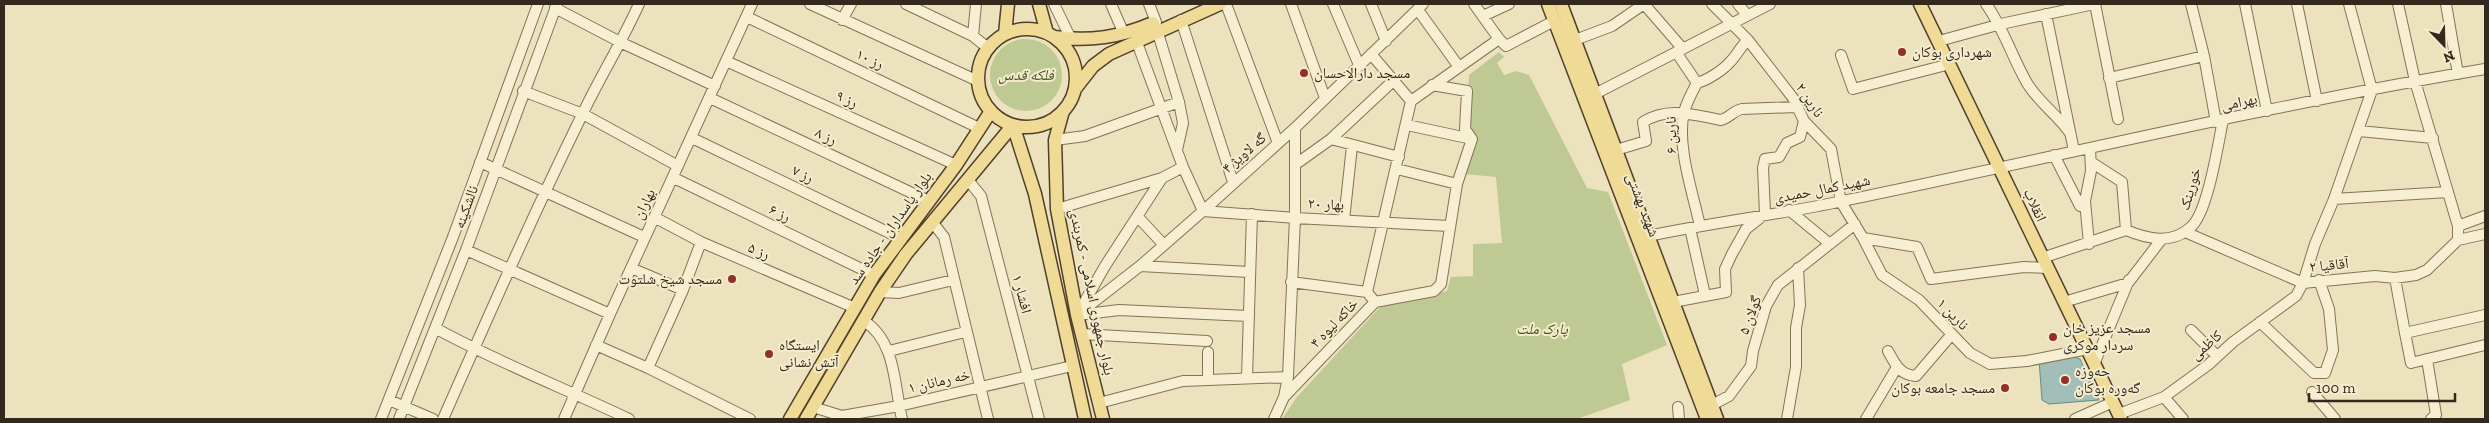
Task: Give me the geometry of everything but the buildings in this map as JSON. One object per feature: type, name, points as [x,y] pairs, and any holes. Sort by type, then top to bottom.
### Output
[{"type":"main road","points":[[1005,34],[1008,4]]},
{"type":"main road","points":[[1039,4],[1050,35],[1065,47],[1073,60],[1076,74],[1075,89]]},
{"type":"main road","points":[[1130,37],[1096,40],[1071,39],[1033,29],[1018,29],[1005,34],[988,48],[980,64],[978,81],[982,97],[991,111],[1013,124],[1026,126],[1040,125],[1062,111],[1075,89],[1093,66],[1130,37],[1199,4]]},
{"type":"main road","points":[[1156,26],[1181,20],[1220,4]]},
{"type":"main road","name":"شهید بهشتی","points":[[1548,4],[1589,97],[1616,150],[1707,419]]},
{"type":"main road","name":"شهید بهشتی","points":[[1561,4],[1575,40],[1589,97],[1644,236],[1673,302],[1717,419]]},
{"type":"main road","name":"انقلاب","points":[[1920,4],[2044,263],[2118,412]]},
{"type":"main road","name":"بلوار پاسداران - جاده سد","points":[[790,419],[874,275],[956,165],[991,111]]},
{"type":"main road","name":"بلوار جمهوری اسلامی - کمربندی","points":[[1062,111],[1055,140],[1057,209],[1081,334],[1103,419]]},
{"type":"main road","points":[[1013,124],[1035,194],[1085,419]]},
{"type":"main road","name":"بلوار پاسداران - جاده سد","points":[[806,419],[880,292],[906,254],[1013,124]]},
{"type":"main road","points":[[812,382],[824,390]]},
{"type":"street","name":"نالشکینه","points":[[381,419],[480,162],[538,4]]},
{"type":"street","points":[[443,419],[509,270],[583,114],[622,43],[640,4]]},
{"type":"street","name":"بهاران","points":[[564,419],[644,238],[674,178],[752,4]]},
{"type":"street","points":[[810,4],[978,81]]},
{"type":"street","points":[[842,20],[851,4]]},
{"type":"street","points":[[906,4],[973,36],[988,48]]},
{"type":"street","points":[[973,36],[976,4]]},
{"type":"street","points":[[1054,4],[1071,39]]},
{"type":"street","points":[[1111,4],[1130,37],[1161,108],[1183,168],[1203,211]]},
{"type":"street","points":[[1149,4],[1179,102],[1183,123],[1177,150]]},
{"type":"street","points":[[1226,4],[1278,143]]},
{"type":"street","points":[[1291,4],[1325,98]]},
{"type":"street","points":[[1333,4],[1359,65]]},
{"type":"street","points":[[1371,4],[1386,41]]},
{"type":"street","points":[[1474,4],[1502,43]]},
{"type":"street","points":[[1483,16],[1509,4]]},
{"type":"street","points":[[1575,40],[1612,26],[1644,4],[1680,50],[1697,83],[1704,81],[1730,62],[1740,47],[1748,40]]},
{"type":"street","name":"نارین ۲","points":[[1712,4],[1748,40],[1793,98],[1804,121],[1831,149],[1841,202]]},
{"type":"street","points":[[1738,4],[1747,16]]},
{"type":"street","points":[[1589,97],[1770,4]]},
{"type":"street","points":[[1986,4],[2001,24],[2028,84],[2070,133]]},
{"type":"street","points":[[1938,41],[2001,24],[2091,4],[2118,119]]},
{"type":"street","points":[[2191,4],[2220,121]]},
{"type":"street","points":[[2245,4],[2267,111]]},
{"type":"street","points":[[2297,4],[2317,101]]},
{"type":"street","points":[[2303,283],[2315,244],[2334,199],[2372,90],[2349,4]]},
{"type":"street","points":[[2398,4],[2415,81],[2458,226],[2458,240],[2485,234]]},
{"type":"street","points":[[2446,4],[2458,74]]},
{"type":"street","name":"نالشکینه","points":[[399,419],[466,250],[523,91],[556,6]]},
{"type":"street","points":[[556,6],[622,43],[715,86]]},
{"type":"street","points":[[1417,7],[1459,67]]},
{"type":"street","name":"گه لاویژ ۴","points":[[1077,315],[1140,266],[1203,211],[1386,41],[1417,7]]},
{"type":"street","points":[[2046,14],[2074,151]]},
{"type":"street","name":"رز ۱۰","points":[[747,17],[979,128]]},
{"type":"street","points":[[1181,20],[1233,182]]},
{"type":"street","points":[[1367,292],[1397,169],[1411,100],[1459,67],[1502,43],[1554,21]]},
{"type":"street","points":[[1370,54],[1411,100]]},
{"type":"street","points":[[1841,55],[1853,88],[1950,64]]},
{"type":"street","points":[[2109,78],[2204,56]]},
{"type":"street","name":"رز ۹","points":[[726,61],[956,165]]},
{"type":"street","name":"بهرامی","points":[[1999,166],[2415,81],[2485,69]]},
{"type":"street","points":[[1296,164],[1330,139],[1393,81]]},
{"type":"street","name":"نارین ۶","points":[[1697,83],[1684,113],[1683,140],[1704,295]]},
{"type":"street","points":[[1432,85],[1467,91],[1465,129],[1472,139]]},
{"type":"street","points":[[523,91],[583,114],[678,166]]},
{"type":"street","name":"رز ۸","points":[[710,98],[929,201]]},
{"type":"street","points":[[1055,140],[1085,136],[1179,102]]},
{"type":"street","points":[[1616,150],[1646,140],[1643,122],[1672,112],[1721,120],[1742,109],[1796,107]]},
{"type":"street","points":[[1673,302],[1726,292],[1725,269],[1732,254],[1746,229],[1764,214],[1763,168],[1765,159],[1779,157],[1787,143],[1800,137],[1804,121]]},
{"type":"street","name":"خورینک","points":[[2161,240],[2186,232],[2193,226],[2206,198],[2220,121]]},
{"type":"street","points":[[1407,125],[1472,139]]},
{"type":"street","points":[[1284,397],[1288,378],[1294,218],[1296,164],[1294,128]]},
{"type":"street","points":[[2359,131],[2433,138]]},
{"type":"street","name":"رز ۷","points":[[692,138],[900,238]]},
{"type":"street","points":[[1330,139],[1352,146],[1399,156]]},
{"type":"street","name":"خاکه لیوه ۴","points":[[1274,419],[1284,397],[1375,302],[1434,291],[1442,284],[1449,226],[1457,184],[1472,139]]},
{"type":"street","points":[[1344,220],[1352,146]]},
{"type":"street","points":[[2089,244],[2085,202],[2090,183],[2090,148]]},
{"type":"street","points":[[2054,155],[2080,206]]},
{"type":"street","points":[[480,162],[644,238]]},
{"type":"street","points":[[2091,162],[2122,182],[2126,230]]},
{"type":"street","name":"شهید کمال حمیدی","points":[[1644,236],[1841,202],[1999,166]]},
{"type":"street","points":[[1057,209],[1162,178],[1183,168]]},
{"type":"street","points":[[1397,169],[1457,184]]},
{"type":"street","name":"رز ۶","points":[[674,178],[874,275]]},
{"type":"street","points":[[1077,315],[1105,266],[1162,178]]},
{"type":"street","name":"افشار ۱","points":[[968,180],[980,196],[1039,419]]},
{"type":"street","points":[[2334,199],[2448,192]]},
{"type":"street","name":"نارین ۱","points":[[1841,202],[1863,238],[1882,275],[1919,300],[1970,353],[1990,364],[1997,365],[2088,349]]},
{"type":"street","points":[[1789,210],[1830,244]]},
{"type":"street","name":"بهار ۲۰","points":[[1203,211],[1449,226]]},
{"type":"street","points":[[1247,378],[1252,214]]},
{"type":"street","points":[[2458,226],[2485,216]]},
{"type":"street","name":"رز ۵","points":[[654,217],[702,242],[855,308]]},
{"type":"street","points":[[1138,217],[1164,245]]},
{"type":"street","points":[[933,223],[944,237],[965,332],[988,419]]},
{"type":"street","name":"گولان ۵","points":[[1712,406],[1729,396],[1751,366],[1753,351],[1766,306],[1778,285],[1855,224]]},
{"type":"street","points":[[1863,238],[1917,247],[1930,280],[2044,263],[2126,230],[2161,240],[2128,283],[2064,302]]},
{"type":"street","name":"آقاقیا ۲","points":[[2186,232],[2303,283],[2375,276],[2395,278],[2427,270],[2458,240]]},
{"type":"street","points":[[648,368],[702,242]]},
{"type":"street","points":[[466,250],[610,314]]},
{"type":"street","points":[[1140,266],[1249,272]]},
{"type":"street","points":[[631,268],[683,290]]},
{"type":"street","points":[[1787,419],[1796,368],[1796,328],[1800,305],[1798,268]]},
{"type":"street","points":[[2395,278],[2410,363],[2485,345]]},
{"type":"street","points":[[2094,362],[2130,279]]},
{"type":"street","points":[[880,292],[899,293],[953,280]]},
{"type":"street","points":[[2260,322],[2314,373],[2325,373],[2333,350],[2330,309],[2319,280]]},
{"type":"street","points":[[1291,282],[1367,292],[1375,302]]},
{"type":"street","name":"کاظمی","points":[[2075,419],[2118,412],[2164,397],[2296,296],[2303,283]]},
{"type":"street","points":[[1077,315],[1119,310],[1248,316]]},
{"type":"street","points":[[2405,333],[2485,315]]},
{"type":"street","points":[[864,321],[876,329],[889,351],[902,419]]},
{"type":"street","points":[[435,328],[474,350],[576,393],[628,419]]},
{"type":"street","points":[[2191,330],[2217,356]]},
{"type":"street","points":[[889,351],[965,332]]},
{"type":"street","points":[[1081,334],[1207,341]]},
{"type":"street","points":[[1888,351],[1897,367],[1907,375],[1916,376],[1952,334]]},
{"type":"street","points":[[596,345],[648,368],[750,419]]},
{"type":"street","points":[[1208,352],[1208,380]]},
{"type":"street","points":[[2427,359],[2436,415],[2431,419]]},
{"type":"street","name":"خه رمانان ۱","points":[[813,407],[842,418],[1072,366]]},
{"type":"street","points":[[1866,419],[1897,367]]},
{"type":"street","points":[[1099,404],[1183,381],[1288,378]]},
{"type":"street","points":[[2312,392],[2335,419]]},
{"type":"street","points":[[2164,397],[2183,419]]},
{"type":"street","points":[[389,400],[433,419]]},
{"type":"street","points":[[1678,407],[1679,419]]},
{"type":"green space","name":"فلکه قدس","points":[[1026,39],[1046,45],[1056,55],[1062,75],[1056,95],[1046,105],[1026,111],[1006,105],[996,95],[990,75],[996,55],[1006,45]]},
{"type":"green space","name":"پارک ملت","points":[[1499,52],[1504,57],[1497,63],[1504,75],[1516,71],[1529,75],[1587,188],[1608,192],[1667,345],[1622,364],[1630,400],[1577,419],[1282,419],[1297,397],[1380,307],[1447,291],[1451,277],[1473,276],[1473,244],[1502,243],[1496,177],[1464,174],[1469,75]]},
{"type":"water","name":"حه‌وزه گه‌وره بوکان","points":[[2073,356],[2080,359],[2099,400],[2049,404],[2042,400],[2039,360]]},
{"type":"place","name":"شهرداری بوکان","points":[[1902,52]]},
{"type":"place","name":"مسجد دارالاحسان","points":[[1304,73]]},
{"type":"place","name":"مسجد شیخ شلتوت","points":[[732,279]]},
{"type":"place","name":"مسجد عزیز خان سردار موکری","points":[[2053,337]]},
{"type":"place","name":"ایستگاه آتش نشانی","points":[[769,354]]},
{"type":"place","name":"حه‌وزه گه‌وره بوکان","points":[[2065,380]]},
{"type":"place","name":"مسجد جامعه بوکان","points":[[2005,388]]}]
